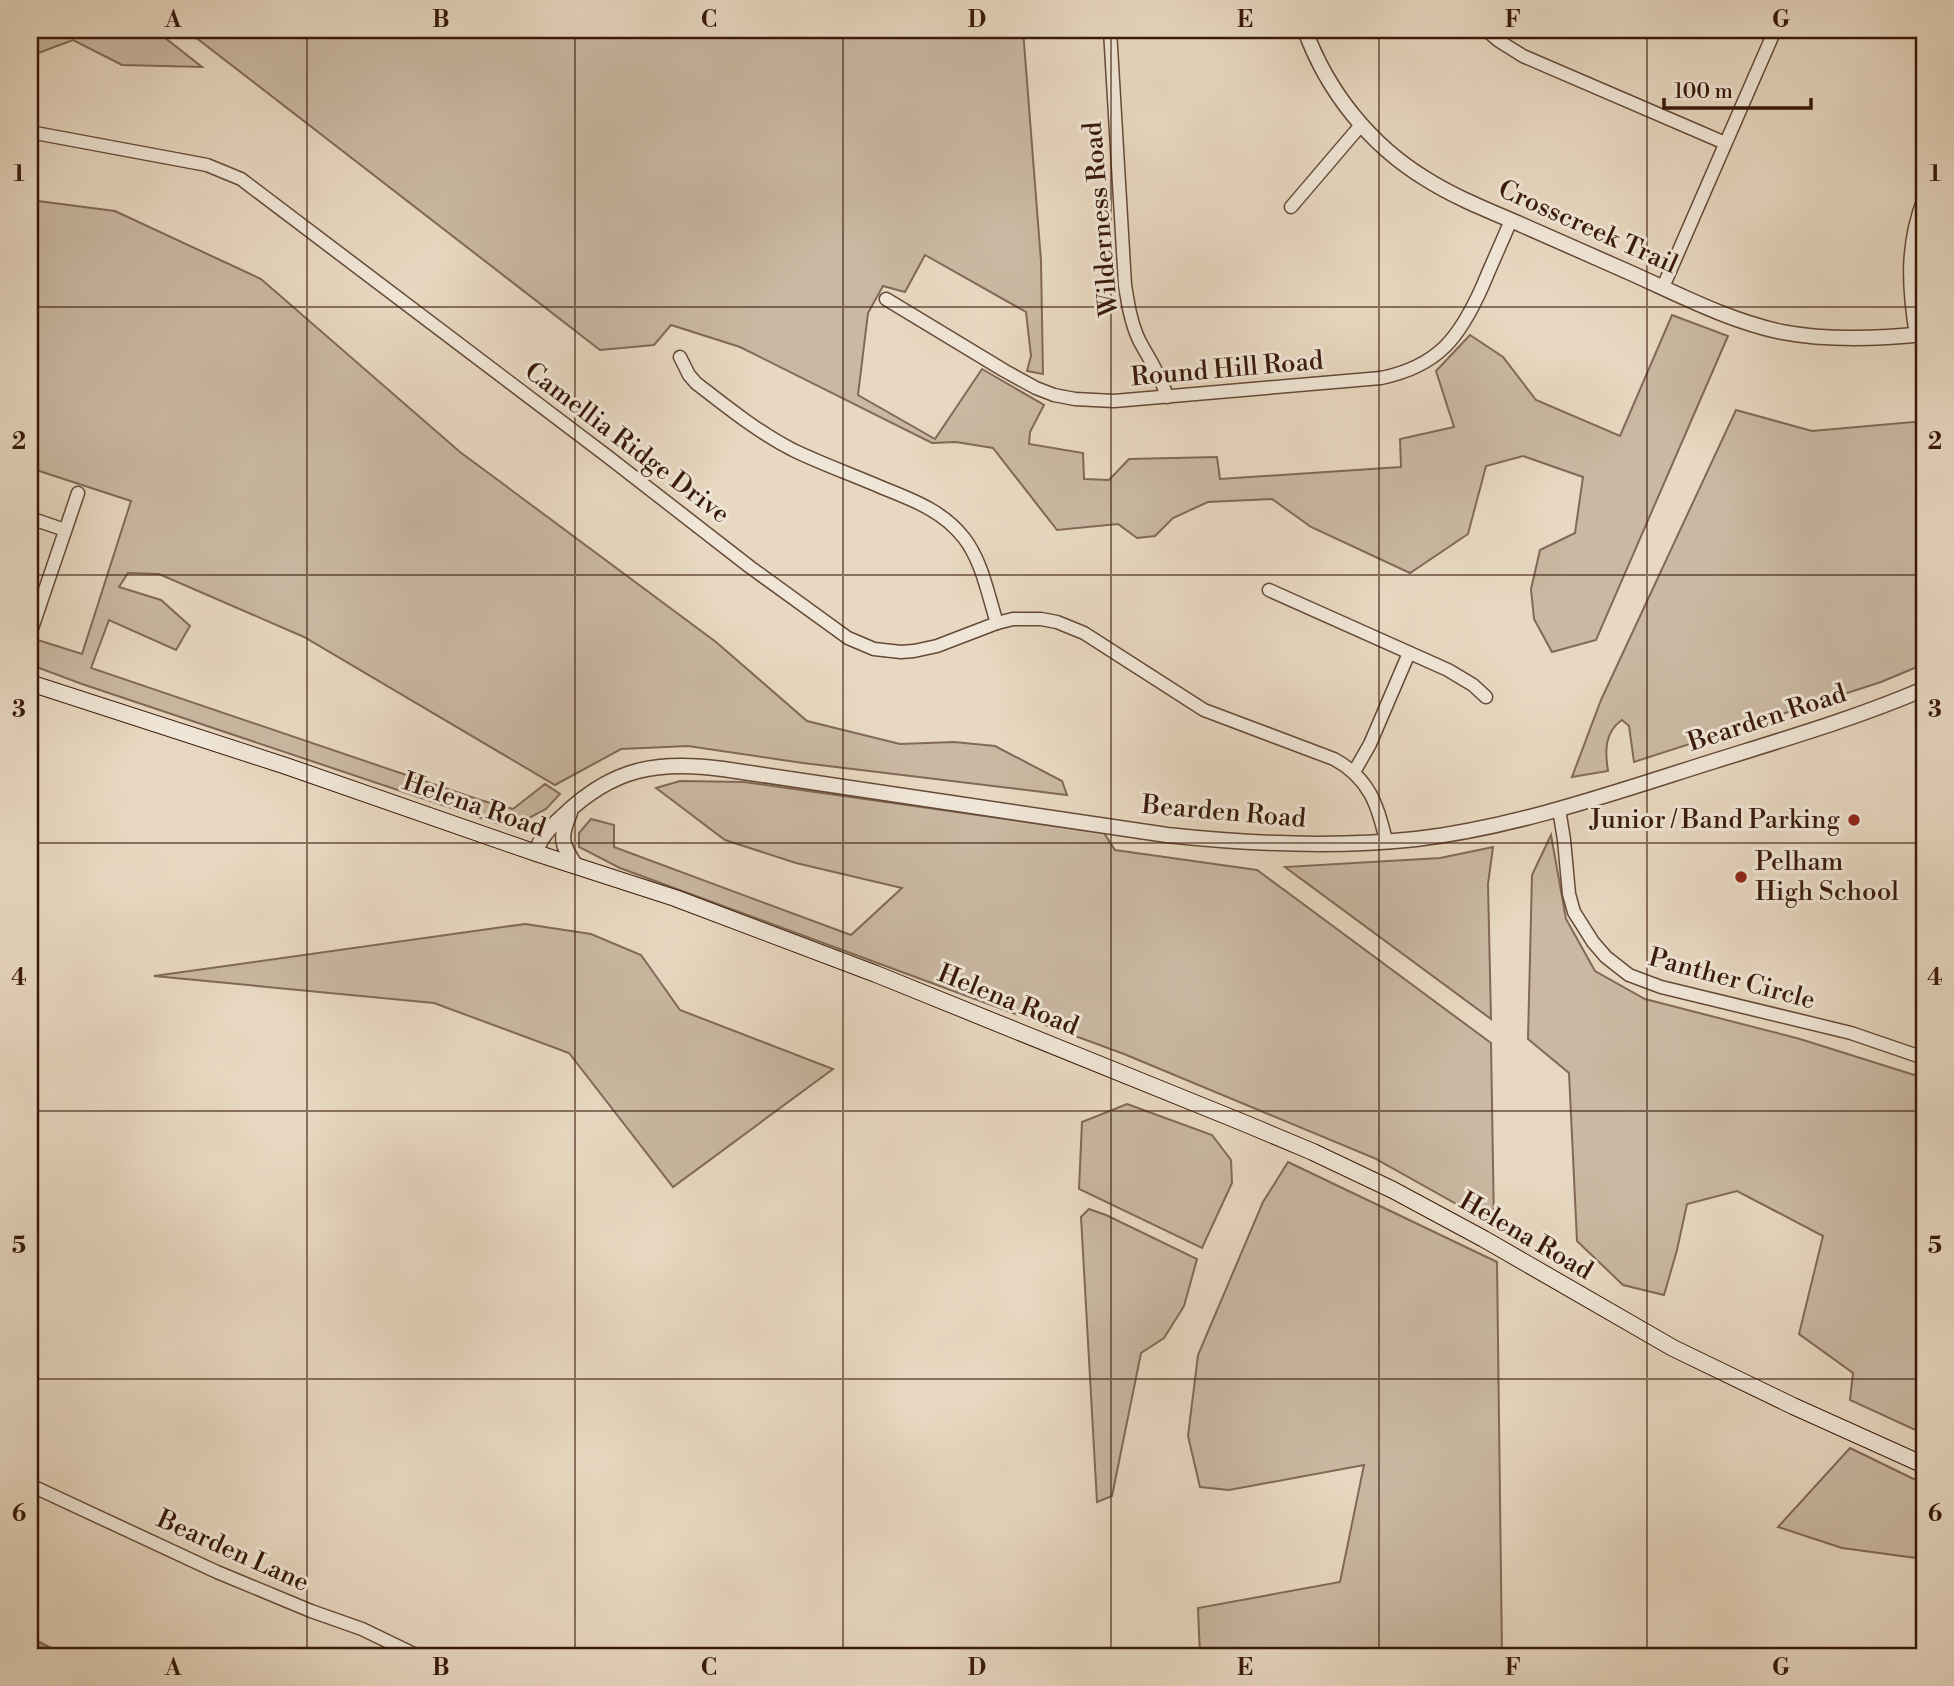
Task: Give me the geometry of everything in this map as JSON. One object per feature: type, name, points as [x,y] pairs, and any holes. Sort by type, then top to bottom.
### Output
[{"type":"main road","name":"Helena Road","points":[[30,683],[283,765],[675,898],[851,964],[1082,1056],[1313,1152],[1392,1190],[1473,1233],[1672,1348],[1924,1465]]},
{"type":"street","name":"Wilderness Road","points":[[1110,30],[1125,285],[1133,325],[1163,383],[1167,397]]},
{"type":"street","name":"Crosscreek Trail","points":[[1306,30],[1317,60],[1361,125],[1396,158],[1446,190],[1716,310],[1766,328],[1853,339],[1920,334]]},
{"type":"street","points":[[1486,30],[1523,56],[1725,143]]},
{"type":"street","points":[[1663,287],[1775,30]]},
{"type":"street","points":[[1291,207],[1361,125]]},
{"type":"street","name":"Camellia Ridge Drive","points":[[30,132],[207,165],[241,179],[848,638],[874,649],[901,652],[937,646],[997,622],[1013,619],[1041,619],[1072,627],[1204,710],[1334,759],[1354,772]]},
{"type":"street","points":[[1920,334],[1910,280],[1911,245],[1924,198]]},
{"type":"street","name":"Round Hill Road","points":[[886,299],[1005,371],[1054,395],[1095,401],[1381,378],[1422,365],[1442,351],[1464,326],[1511,220]]},
{"type":"street","points":[[680,357],[696,383],[760,431],[814,460],[917,502],[956,528],[971,549],[978,565],[997,622]]},
{"type":"street","points":[[30,634],[33,614],[78,493]]},
{"type":"street","points":[[30,518],[65,530]]},
{"type":"street","points":[[1269,590],[1448,670],[1473,685],[1486,697]]},
{"type":"street","points":[[1386,841],[1381,816],[1373,797],[1354,772],[1370,744],[1409,653]]},
{"type":"street","name":"Bearden Road","points":[[536,853],[543,836],[573,806],[595,789],[629,773],[659,766],[701,766],[1167,835],[1288,844],[1351,844],[1428,837],[1559,809],[1825,726],[1924,689]]},
{"type":"street","points":[[573,806],[562,841],[576,866]]},
{"type":"street","name":"Panther Circle","points":[[1559,809],[1569,894],[1574,912],[1606,957],[1629,975],[1649,984],[1850,1033],[1924,1058]]},
{"type":"street","name":"Bearden Lane","points":[[30,1485],[217,1572],[362,1629],[418,1656]]},
{"type":"shaded area","points":[[30,30],[155,30],[202,67],[122,65],[73,40],[30,56]]},
{"type":"shaded area","points":[[186,30],[1023,30],[1041,261],[1043,374],[1027,371],[1031,356],[1026,312],[925,255],[905,292],[883,286],[868,313],[858,395],[935,439],[982,369],[1044,405],[1030,432],[1029,444],[1083,453],[1084,479],[1109,480],[1129,459],[1217,457],[1220,479],[1401,467],[1400,439],[1454,427],[1436,371],[1470,335],[1503,357],[1536,400],[1620,436],[1672,315],[1728,336],[1596,640],[1552,652],[1534,619],[1531,589],[1540,550],[1575,533],[1583,477],[1523,456],[1486,466],[1468,534],[1410,573],[1311,527],[1272,499],[1208,502],[1173,518],[1155,536],[1137,538],[1118,524],[1057,530],[993,448],[956,442],[932,443],[740,347],[671,325],[654,345],[600,350]]},
{"type":"shaded area","points":[[30,200],[115,211],[261,279],[460,452],[716,642],[807,721],[900,744],[954,742],[995,746],[1062,781],[1067,795],[803,763],[688,746],[621,749],[555,785],[304,637],[159,574],[128,573],[119,587],[161,600],[190,626],[176,650],[109,620],[91,668],[513,809],[545,784],[560,794],[546,809],[516,825],[499,824],[39,668],[34,661],[38,640],[82,654],[131,501],[30,468]]},
{"type":"shaded area","points":[[1736,410],[1812,431],[1924,421],[1924,664],[1881,682],[1634,762],[1629,726],[1622,720],[1609,736],[1606,750],[1608,771],[1572,777],[1601,700]]},
{"type":"shaded area","points":[[680,781],[744,782],[1104,833],[1115,850],[1257,870],[1491,1043],[1494,1225],[1374,1158],[1124,1054],[620,868],[579,847],[579,833],[591,819],[614,825],[614,847],[851,935],[902,888],[796,863],[725,840],[656,788]]},
{"type":"shaded area","points":[[1551,835],[1566,919],[1595,971],[1645,999],[1800,1039],[1924,1078],[1924,1434],[1850,1400],[1853,1373],[1799,1334],[1823,1236],[1737,1191],[1687,1204],[1664,1295],[1623,1285],[1577,1241],[1569,1073],[1528,1039],[1532,875]]},
{"type":"shaded area","points":[[1493,847],[1488,884],[1491,1019],[1285,867],[1440,858]]},
{"type":"shaded area","points":[[525,924],[591,934],[641,955],[680,1010],[833,1069],[673,1187],[569,1053],[434,1003],[154,976]]},
{"type":"shaded area","points":[[1127,1104],[1212,1135],[1231,1160],[1232,1183],[1202,1248],[1079,1189],[1082,1122]]},
{"type":"shaded area","points":[[1288,1162],[1497,1262],[1502,1656],[1200,1656],[1198,1608],[1340,1582],[1364,1465],[1229,1490],[1200,1487],[1188,1436],[1198,1355],[1263,1202]]},
{"type":"shaded area","points":[[1089,1209],[1197,1259],[1184,1306],[1164,1338],[1141,1353],[1112,1496],[1097,1502],[1081,1217]]},
{"type":"shaded area","points":[[1850,1448],[1924,1484],[1924,1559],[1842,1548],[1778,1527]]},
{"type":"shaded area","points":[[30,1637],[66,1656],[30,1656]]},
{"type":"place","name":"Junior / Band Parking","points":[[1854,820]]},
{"type":"place","name":"Pelham High School","points":[[1741,877]]}]
